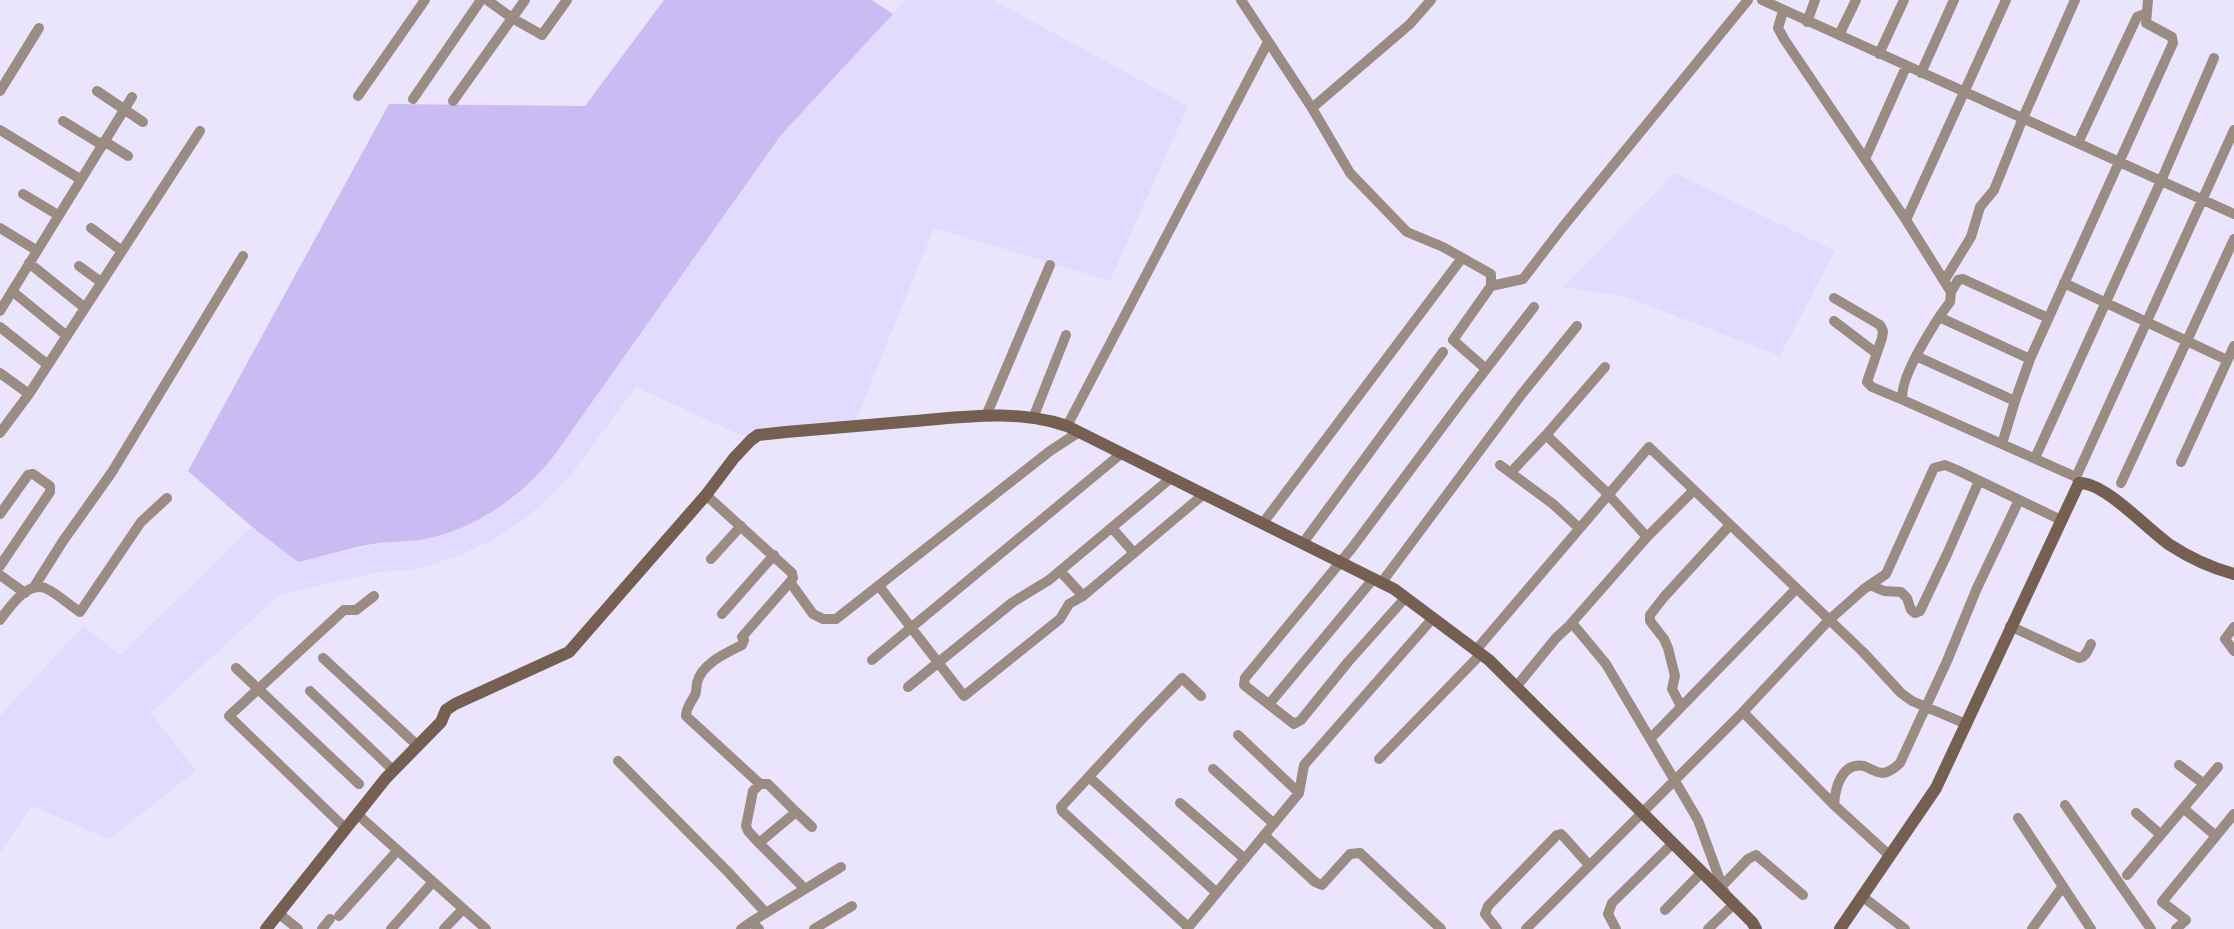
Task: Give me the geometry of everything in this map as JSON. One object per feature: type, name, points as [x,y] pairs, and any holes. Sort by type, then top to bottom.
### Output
[{"type":"street","points":[[358,96],[425,0]]},
{"type":"street","points":[[413,99],[481,0]]},
{"type":"street","points":[[487,0],[512,18],[542,35],[567,0]]},
{"type":"street","points":[[453,101],[525,0]]},
{"type":"street","points":[[1241,0],[1312,108],[1350,173],[1407,232],[1491,274],[1491,286],[1453,340],[1486,369]]},
{"type":"street","points":[[1312,108],[1410,24],[1431,0]]},
{"type":"street","points":[[1491,286],[1524,279],[1562,228],[1748,0]]},
{"type":"street","points":[[1762,0],[2234,214]]},
{"type":"street","points":[[1807,22],[1815,0]]},
{"type":"street","points":[[1839,35],[1856,0]]},
{"type":"street","points":[[1879,54],[1904,0]]},
{"type":"street","points":[[1921,73],[1954,0]]},
{"type":"street","points":[[1906,220],[2006,0]]},
{"type":"street","points":[[1944,281],[1971,237],[1980,207],[1994,190],[2023,118],[2075,0]]},
{"type":"street","points":[[2002,444],[2014,401],[2030,359],[2120,163],[2173,41],[2172,37],[2149,26],[2145,20],[2148,0]]},
{"type":"street","points":[[1783,11],[1778,28],[1784,39],[1906,220],[1951,292]]},
{"type":"street","points":[[2078,143],[2137,17],[2145,14]]},
{"type":"street","points":[[0,91],[39,28]]},
{"type":"street","points":[[1067,426],[1268,42]]},
{"type":"street","points":[[2035,458],[2161,181],[2214,58]]},
{"type":"street","points":[[1865,159],[1906,66]]},
{"type":"street","points":[[97,92],[143,122]]},
{"type":"street","points":[[0,311],[132,97]]},
{"type":"street","points":[[63,121],[128,156]]},
{"type":"street","points":[[0,130],[80,179]]},
{"type":"street","points":[[1840,929],[1934,793],[2010,626],[2061,520],[2146,322],[2234,130]]},
{"type":"street","points":[[0,433],[29,394],[200,131]]},
{"type":"street","points":[[23,194],[58,215]]},
{"type":"street","points":[[0,228],[36,250]]},
{"type":"street","points":[[91,228],[122,251]]},
{"type":"street","points":[[2122,483],[2234,239]]},
{"type":"street","points":[[0,620],[18,598],[34,587],[63,541],[112,472],[243,256]]},
{"type":"street","points":[[1263,523],[1462,258]]},
{"type":"street","points":[[29,263],[85,308]]},
{"type":"street","points":[[986,416],[1050,265]]},
{"type":"street","points":[[80,266],[102,282]]},
{"type":"street","points":[[1903,400],[1902,389],[1916,356],[1950,302],[1951,292],[1958,280],[1963,279],[2048,318]]},
{"type":"street","points":[[2064,284],[2227,360]]},
{"type":"street","points":[[12,291],[67,336]]},
{"type":"street","points":[[1834,298],[1880,325],[1883,331],[1867,379],[1868,385],[2035,458],[2077,480],[2090,484],[2110,496],[2170,545],[2218,570],[2234,574]]},
{"type":"street","points":[[1406,597],[1348,662],[1301,720],[1294,724],[1270,703],[1244,685],[1245,678],[1341,562],[1534,308]]},
{"type":"street","points":[[1939,317],[2030,359]]},
{"type":"street","points":[[1834,321],[1876,353]]},
{"type":"street","points":[[1270,703],[1378,580],[1521,395],[1577,326]]},
{"type":"street","points":[[0,327],[48,365]]},
{"type":"street","points":[[1033,418],[1066,335]]},
{"type":"street","points":[[2181,462],[2234,346]]},
{"type":"street","points":[[1303,543],[1443,352]]},
{"type":"street","points":[[1916,356],[2014,401]]},
{"type":"street","points":[[1515,468],[1605,367]]},
{"type":"street","points":[[0,373],[29,394]]},
{"type":"street","points":[[266,929],[393,770],[441,722],[446,710],[455,704],[569,652],[706,495],[734,458],[758,435],[986,416],[1050,420],[1067,426],[1378,580],[1406,597],[1478,652],[1516,687],[1640,813],[1752,922],[1756,929]]},
{"type":"street","points":[[790,582],[813,614],[823,619],[836,619],[1050,451],[1079,432]]},
{"type":"street","points":[[1546,435],[1608,494],[1647,538]]},
{"type":"street","points":[[1379,759],[1478,652],[1579,528],[1649,447],[1863,652],[1901,693],[1966,724]]},
{"type":"street","points":[[872,660],[1122,453]]},
{"type":"street","points":[[1500,465],[1553,504],[1579,528]]},
{"type":"street","points":[[1526,929],[1743,712],[1829,620],[1886,574],[1934,468],[1945,465],[2061,520]]},
{"type":"street","points":[[0,514],[28,475],[33,474],[50,486],[50,492],[0,566]]},
{"type":"street","points":[[908,687],[1014,602],[1050,580],[1171,478]]},
{"type":"street","points":[[1870,585],[1884,591],[1901,592],[1907,598],[1911,610],[1916,613],[1920,611],[1979,481]]},
{"type":"street","points":[[1516,687],[1556,638],[1572,623],[1647,538],[1694,490]]},
{"type":"street","points":[[879,586],[964,696],[1060,619],[1069,604],[1082,596],[1204,494]]},
{"type":"street","points":[[706,495],[774,555],[792,573],[793,578],[750,626],[742,637],[744,640],[742,645],[722,654],[701,674],[696,683],[697,693],[686,709],[686,716],[760,784],[768,784],[812,827]]},
{"type":"street","points":[[34,587],[44,588],[80,612],[141,522],[167,498]]},
{"type":"street","points":[[1834,805],[1837,786],[1843,774],[1849,768],[1863,766],[1885,773],[1894,769],[1900,763],[1947,662],[1977,588],[2018,500]]},
{"type":"street","points":[[1681,706],[1672,689],[1675,676],[1668,648],[1664,639],[1650,621],[1650,615],[1669,591],[1730,525]]},
{"type":"street","points":[[711,559],[741,526]]},
{"type":"street","points":[[1112,528],[1134,553]]},
{"type":"street","points":[[722,614],[774,555]]},
{"type":"street","points":[[1060,571],[1082,596]]},
{"type":"street","points":[[0,575],[25,593]]},
{"type":"street","points":[[1650,739],[1796,589]]},
{"type":"street","points":[[346,829],[229,716],[344,610],[356,610],[374,596]]},
{"type":"street","points":[[1201,696],[1182,678],[1061,807],[1062,812],[1188,928],[1299,793],[1304,765],[1434,618]]},
{"type":"street","points":[[1572,623],[1606,664],[1698,820],[1722,886],[1730,902]]},
{"type":"street","points":[[2010,626],[2079,658],[2083,658],[2091,644]]},
{"type":"street","points":[[2234,627],[2225,639],[2234,651]]},
{"type":"street","points":[[323,658],[418,746]]},
{"type":"street","points":[[236,668],[359,784]]},
{"type":"street","points":[[310,691],[393,770]]},
{"type":"street","points":[[1743,712],[1834,805],[1890,856]]},
{"type":"street","points":[[1238,735],[1299,793]]},
{"type":"street","points":[[618,761],[766,913]]},
{"type":"street","points":[[2179,765],[2204,784]]},
{"type":"street","points":[[2127,875],[2218,767]]},
{"type":"street","points":[[1213,769],[1274,824]]},
{"type":"street","points":[[1088,777],[1217,893]]},
{"type":"street","points":[[760,784],[753,791],[746,826],[748,831],[806,889]]},
{"type":"street","points":[[1180,803],[1245,859]]},
{"type":"street","points":[[2065,805],[2151,929]]},
{"type":"street","points":[[2183,808],[2216,836]]},
{"type":"street","points":[[759,843],[796,812]]},
{"type":"street","points":[[2136,813],[2161,835]]},
{"type":"street","points":[[357,814],[432,883],[486,929]]},
{"type":"street","points":[[2176,929],[2186,920],[2162,902],[2234,814]]},
{"type":"street","points":[[2018,818],[2091,929]]},
{"type":"street","points":[[1497,929],[1485,914],[1488,906],[1557,835],[1561,834],[1590,865]]},
{"type":"street","points":[[1264,835],[1315,882],[1322,884],[1350,854],[1360,853],[1441,929]]},
{"type":"street","points":[[1616,929],[1608,914],[1612,903],[1672,844]]},
{"type":"street","points":[[322,929],[397,851]]},
{"type":"street","points":[[1722,886],[1748,859],[1756,855],[1803,895]]},
{"type":"street","points":[[741,929],[755,925],[766,913],[840,867]]},
{"type":"street","points":[[1665,910],[1701,873]]},
{"type":"street","points":[[391,929],[432,883]]},
{"type":"street","points":[[2032,929],[2063,886]]},
{"type":"street","points":[[1862,897],[1904,929]]},
{"type":"street","points":[[1708,929],[1730,902]]},
{"type":"street","points":[[814,929],[852,906]]},
{"type":"street","points":[[444,929],[462,909]]},
{"type":"street","points":[[278,913],[298,929]]},
{"type":"shaded area","points":[[664,0],[872,0],[893,14],[781,135],[556,453],[529,483],[498,508],[463,527],[444,534],[419,540],[369,545],[298,562],[252,527],[188,471],[389,104],[585,106]]},
{"type":"shaded area","points":[[906,0],[993,0],[1188,106],[1110,281],[934,228],[856,420],[740,435],[636,387],[568,479],[526,518],[496,538],[463,554],[428,566],[410,570],[379,572],[279,595],[151,713],[196,771],[109,839],[32,806],[0,853],[0,716],[83,626],[120,655],[252,527],[298,562],[380,543],[426,538],[456,530],[485,516],[512,499],[535,478],[556,453],[781,135]]},
{"type":"shaded area","points":[[1675,173],[1835,251],[1780,356],[1623,296],[1563,287]]}]
